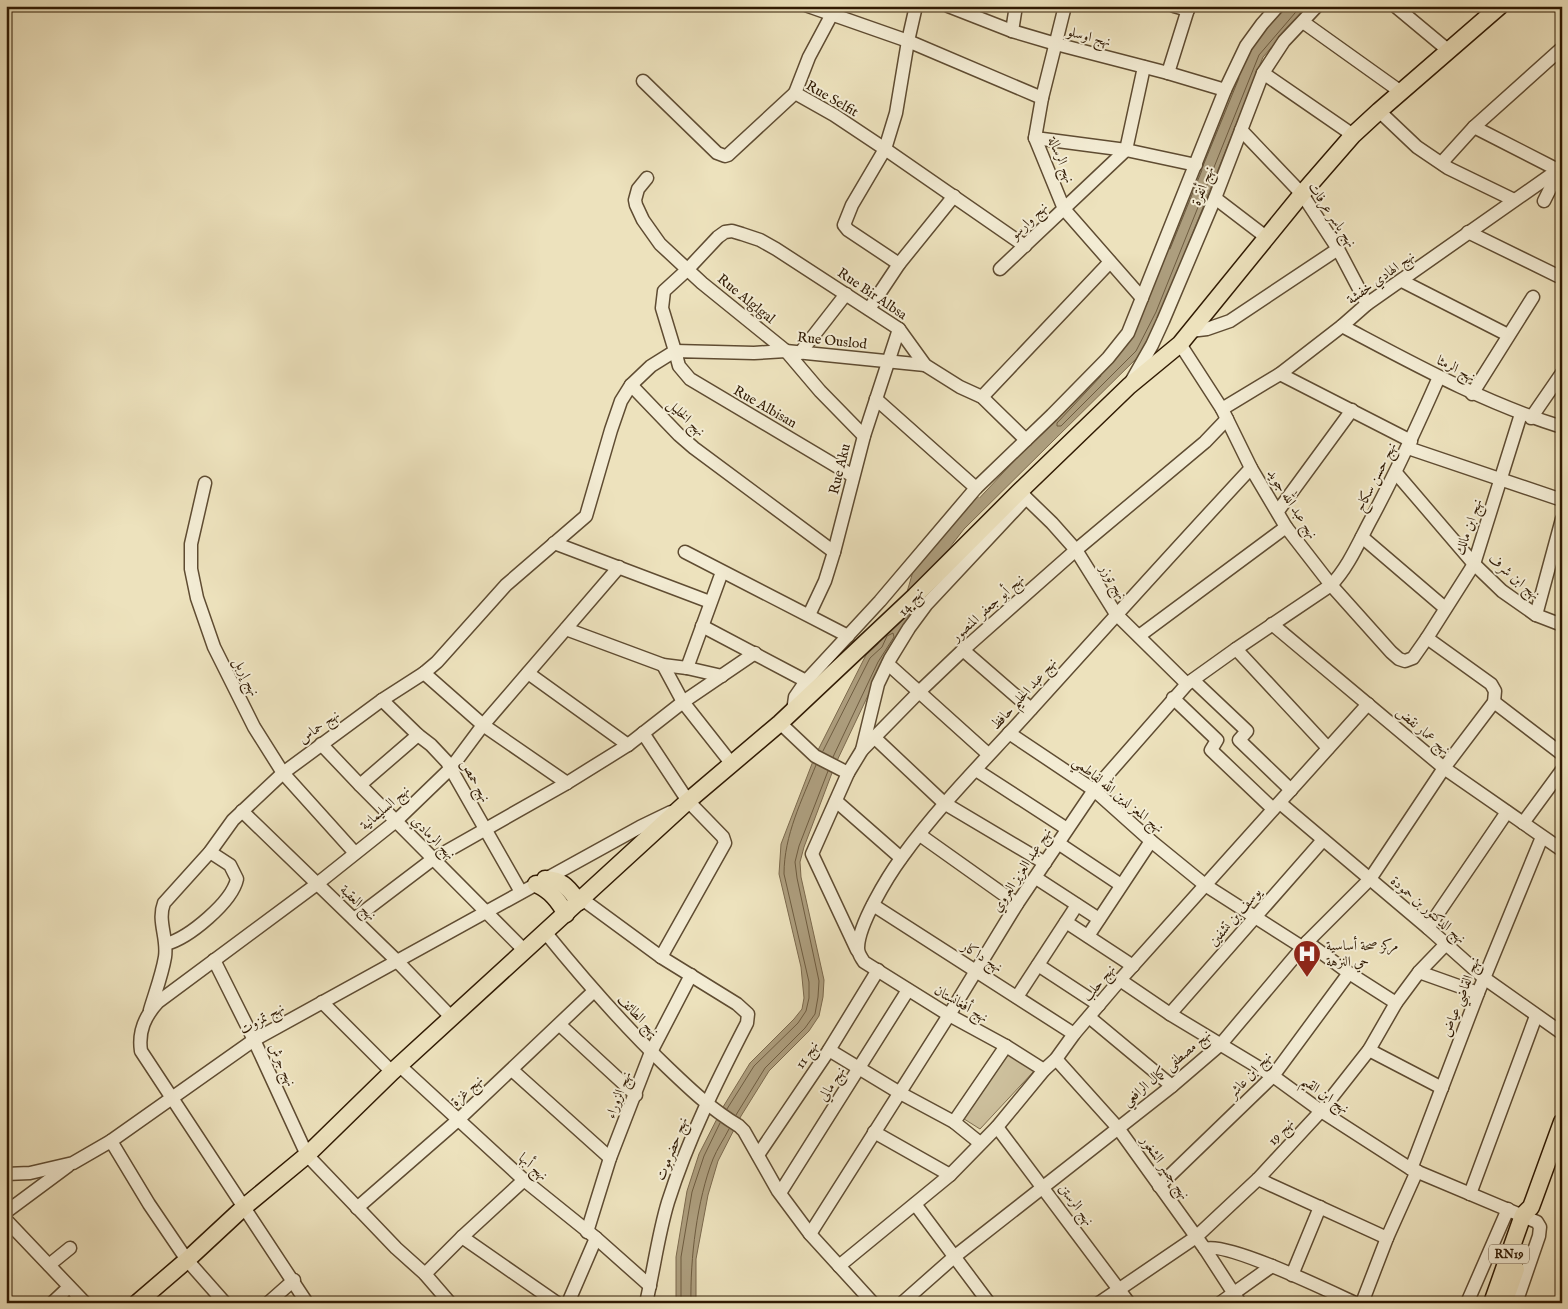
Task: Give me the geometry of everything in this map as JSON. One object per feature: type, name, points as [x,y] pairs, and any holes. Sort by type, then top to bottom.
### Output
[{"type":"main road","points":[[137,1303],[243,1208],[307,1155],[396,1069],[685,804],[796,709],[1023,495],[1129,386],[1185,337],[1306,188],[1353,135],[1497,7]]},
{"type":"main road","points":[[541,881],[556,880],[581,900]]},
{"type":"main road","points":[[541,881],[566,914]]},
{"type":"main road","name":"RN19","points":[[1492,1303],[1524,1213],[1562,1122]]},
{"type":"main road","name":"RN19","points":[[1504,1303],[1524,1213]]},
{"type":"street","points":[[808,6],[908,41],[1042,98]]},
{"type":"street","points":[[900,264],[848,230],[844,225],[852,205],[886,149],[896,113],[916,6]]},
{"type":"street","name":"نهج اوسلو","points":[[948,6],[1012,31],[1224,90]]},
{"type":"street","points":[[1012,31],[1016,6]]},
{"type":"street","name":"نهج الرسالة","points":[[1065,6],[1042,98],[1035,138],[1064,209],[1142,298]]},
{"type":"street","points":[[1168,73],[1188,8],[1174,6]]},
{"type":"street","points":[[796,709],[795,697],[806,682],[909,569],[976,488],[1108,358],[1128,332],[1196,165],[1224,90],[1246,46],[1278,6]]},
{"type":"street","name":"نهج أنقرة","points":[[1129,386],[1163,321],[1215,198],[1263,73],[1284,41],[1317,6]]},
{"type":"street","points":[[1395,6],[1449,51]]},
{"type":"street","points":[[795,94],[809,58],[832,14]]},
{"type":"street","points":[[1303,22],[1401,92]]},
{"type":"street","points":[[1444,165],[1445,159],[1474,127],[1562,48]]},
{"type":"street","points":[[1126,150],[1144,67]]},
{"type":"street","points":[[1263,73],[1353,135]]},
{"type":"street","name":"Rue Selfit","points":[[643,81],[717,153],[726,156],[795,94],[834,115],[886,149],[1025,246]]},
{"type":"street","points":[[1379,111],[1417,147],[1444,165],[1514,200]]},
{"type":"street","points":[[1474,127],[1560,170],[1544,201]]},
{"type":"street","name":"نهج ياسر عرفات","points":[[1240,130],[1302,194],[1338,249],[1367,304]]},
{"type":"street","points":[[1035,138],[1126,150],[1196,165]]},
{"type":"street","name":"نهج وارسو","points":[[1000,269],[1126,150]]},
{"type":"street","name":"نهج الهادي خفشة","points":[[1224,414],[1280,374],[1367,304],[1514,200],[1560,170]]},
{"type":"street","name":"Rue Alglgal","points":[[647,178],[638,189],[636,205],[640,215],[660,244],[687,270],[786,351],[820,391],[864,436]]},
{"type":"street","points":[[869,309],[900,264],[954,196]]},
{"type":"street","points":[[1215,198],[1266,237]]},
{"type":"street","name":"Rue Bir Albsa","points":[[675,351],[662,308],[664,291],[718,237],[725,232],[732,231],[760,240],[776,249],[900,329],[926,365],[960,387],[982,397],[1026,440]]},
{"type":"street","points":[[1468,232],[1562,278]]},
{"type":"street","points":[[1185,337],[1230,321],[1338,249]]},
{"type":"street","points":[[982,397],[1110,262]]},
{"type":"street","points":[[1402,281],[1508,335]]},
{"type":"street","points":[[800,352],[846,294]]},
{"type":"street","points":[[1472,394],[1532,297]]},
{"type":"street","name":"نهج الرمثا","points":[[1342,326],[1472,394],[1526,416],[1562,427]]},
{"type":"street","name":"Rue Aku","points":[[809,615],[825,581],[864,436],[900,329]]},
{"type":"street","name":"نهج عبد الله جويد","points":[[1185,337],[1251,468],[1286,527],[1330,585],[1390,652],[1398,659],[1405,660]]},
{"type":"street","points":[[631,385],[652,366],[675,351]]},
{"type":"street","name":"Rue Ouslod","points":[[675,351],[786,351],[926,365]]},
{"type":"street","name":"Rue Albisan","points":[[675,351],[679,366],[690,380],[854,476]]},
{"type":"street","name":"نهج ابن مالك","points":[[1405,660],[1413,658],[1474,564],[1501,480],[1526,416],[1562,373]]},
{"type":"street","points":[[1280,374],[1352,410],[1410,444],[1501,480],[1562,500]]},
{"type":"street","name":"نهج حسن سكاح","points":[[1330,585],[1338,577],[1396,473],[1439,377]]},
{"type":"street","name":"نهج حماس","points":[[150,1010],[165,958],[166,944],[161,912],[164,903],[210,852],[242,811],[283,773],[382,700],[424,673],[437,662],[506,585],[580,523],[586,516],[621,401],[631,385]]},
{"type":"street","name":"نهج الخليل","points":[[631,385],[694,448],[834,552]]},
{"type":"street","points":[[876,399],[976,488]]},
{"type":"street","points":[[1278,511],[1352,410]]},
{"type":"street","name":"نهج أبو جعفر المنصور","points":[[862,959],[812,854],[848,773],[862,750],[963,650],[1076,550],[1205,442],[1224,414]]},
{"type":"street","name":"نهج عبد الحليم حافظ","points":[[862,959],[858,947],[860,937],[873,905],[901,858],[944,803],[1251,468]]},
{"type":"street","name":"نهج ابن شرف","points":[[1396,473],[1474,564],[1502,591],[1536,615],[1562,625]]},
{"type":"street","name":"نهج إربل","points":[[205,483],[191,544],[191,570],[197,598],[214,647],[254,727],[283,773],[355,853]]},
{"type":"street","name":"نهج توزر","points":[[1023,495],[1076,550],[1116,614],[1247,731],[1239,740],[1291,790]]},
{"type":"street","name":"نهج 14","points":[[862,750],[878,684],[908,628],[1023,495]]},
{"type":"street","points":[[1536,615],[1557,555],[1562,519]]},
{"type":"street","points":[[1139,636],[1286,527]]},
{"type":"street","points":[[1362,536],[1445,608]]},
{"type":"street","points":[[554,543],[710,602]]},
{"type":"street","points":[[685,552],[848,636]]},
{"type":"street","name":"نهج السليمانية","points":[[171,1097],[141,1051],[140,1036],[150,1010],[396,822],[451,768],[484,725],[619,567]]},
{"type":"street","points":[[687,668],[722,572]]},
{"type":"street","name":"نهج عبد العزيز العروي","points":[[810,1234],[950,1015],[1017,904],[1094,790],[1173,698],[1190,682],[1236,648],[1330,585]]},
{"type":"street","name":"نهج عمار نقض","points":[[1272,624],[1444,768],[1562,850]]},
{"type":"street","points":[[702,626],[806,682]]},
{"type":"street","points":[[566,629],[663,665],[722,676]]},
{"type":"street","points":[[1427,638],[1491,684],[1495,691],[1494,702],[1562,754]]},
{"type":"street","points":[[1236,648],[1328,748]]},
{"type":"street","points":[[963,650],[1030,709]]},
{"type":"street","points":[[354,919],[434,859],[567,783],[628,744],[683,702],[755,653]]},
{"type":"street","points":[[888,664],[988,754]]},
{"type":"street","points":[[663,665],[683,702],[731,763]]},
{"type":"street","points":[[424,673],[484,725],[567,783]]},
{"type":"street","points":[[528,673],[628,744]]},
{"type":"street","name":"نهج الدكتور بن حمودة","points":[[1173,698],[1217,740],[1211,750],[1277,806],[1323,840],[1370,879],[1484,978],[1562,1033]]},
{"type":"street","name":"نهج حمص","points":[[382,700],[442,755],[521,892]]},
{"type":"street","name":"نهج مصطفى كمال الرافعي","points":[[902,1303],[954,1257],[1172,1086],[1221,1044],[1304,944],[1370,879],[1444,768],[1494,702]]},
{"type":"street","name":"نهج حلب","points":[[840,1266],[950,1174],[997,1127],[1044,1070],[1056,1059],[1074,1034],[1120,980],[1368,704]]},
{"type":"street","points":[[780,723],[815,756],[848,773]]},
{"type":"street","points":[[643,733],[685,804],[722,837],[725,843],[662,956]]},
{"type":"street","name":"نهج المعز لدين الله لفاطمي","points":[[1010,733],[1094,790],[1204,885],[1254,918],[1304,944],[1396,1003]]},
{"type":"street","points":[[360,785],[418,734]]},
{"type":"street","points":[[876,738],[944,803],[1046,863]]},
{"type":"street","name":"نهج الرمادي","points":[[321,744],[396,822],[526,951]]},
{"type":"street","points":[[976,770],[1067,829]]},
{"type":"street","points":[[1523,823],[1562,770]]},
{"type":"street","points":[[836,801],[901,858]]},
{"type":"street","name":"نهج تمزوت","points":[[6,1174],[30,1173],[73,1163],[111,1141],[254,1040],[396,960],[685,804]]},
{"type":"street","name":"نهج العقبة","points":[[242,811],[396,960],[452,1018]]},
{"type":"street","points":[[1428,928],[1507,812]]},
{"type":"street","points":[[920,835],[1017,904]]},
{"type":"street","name":"نهج القاضي عياض","points":[[1414,1170],[1442,1088],[1478,993],[1542,837]]},
{"type":"street","name":"يوسف بن تشفين","points":[[1170,1014],[1323,840]]},
{"type":"street","points":[[1088,936],[1151,841]]},
{"type":"street","points":[[1058,842],[1121,885]]},
{"type":"street","points":[[166,944],[179,939],[203,921],[224,901],[236,886],[238,879],[230,865],[210,852]]},
{"type":"street","points":[[1036,878],[1099,919]]},
{"type":"street","points":[[581,900],[691,975]]},
{"type":"street","name":"نهج داكار","points":[[873,905],[1074,1034]]},
{"type":"street","points":[[1017,997],[1077,905]]},
{"type":"street","points":[[1066,922],[1133,966]]},
{"type":"street","name":"نهج الطائف","points":[[545,932],[594,991],[651,1052],[706,1104],[739,1126],[748,1135],[758,1155]]},
{"type":"street","name":"نهج 19","points":[[1099,1303],[1196,1238],[1258,1179],[1321,1111],[1369,1050],[1396,1003],[1419,972],[1446,944]]},
{"type":"street","name":"نهج أفغانستان","points":[[862,959],[908,990],[1044,1070]]},
{"type":"street","name":"نهج جرش","points":[[214,960],[254,1040],[307,1155],[396,1248],[425,1274],[449,1302]]},
{"type":"street","points":[[1038,965],[1099,1005]]},
{"type":"street","name":"نهج 11","points":[[758,1155],[830,1050],[878,970]]},
{"type":"street","points":[[1419,972],[1478,993]]},
{"type":"street","name":"نهج ابن عاشر","points":[[1158,1186],[1273,1076],[1348,973]]},
{"type":"street","name":"نهج حضرموت","points":[[646,1303],[656,1251],[677,1176],[706,1104],[747,1023],[748,1014],[737,1004],[691,975]]},
{"type":"street","name":"نهج الزوراء","points":[[568,1303],[592,1235],[610,1158],[636,1095],[651,1052],[691,975]]},
{"type":"street","name":"نهج ابن القيم","points":[[1120,980],[1170,1014],[1273,1076],[1321,1111],[1414,1170],[1470,1194],[1524,1213]]},
{"type":"street","name":"نهج مالي","points":[[780,1193],[908,990]]},
{"type":"street","name":"نهج غزة","points":[[357,1208],[458,1120],[594,991]]},
{"type":"street","name":"نهج أبها","points":[[322,1002],[524,1180],[592,1235],[650,1286]]},
{"type":"street","points":[[1470,1194],[1536,1016]]},
{"type":"street","points":[[1089,1018],[1172,1086]]},
{"type":"street","points":[[560,1024],[636,1095]]},
{"type":"street","points":[[954,1122],[1006,1046]]},
{"type":"street","points":[[830,1050],[954,1122],[980,1143]]},
{"type":"street","points":[[1369,1050],[1442,1088]]},
{"type":"street","name":"نهج جسر الشغور","points":[[1056,1059],[1118,1128],[1205,1249],[1237,1298]]},
{"type":"street","points":[[512,1070],[610,1158]]},
{"type":"street","points":[[171,1097],[307,1303]]},
{"type":"street","name":"نهج الرستن","points":[[997,1127],[1120,1288],[1129,1303]]},
{"type":"street","points":[[874,1132],[950,1174]]},
{"type":"street","points":[[111,1141],[149,1204],[187,1260],[225,1303]]},
{"type":"street","points":[[758,1155],[780,1193],[810,1234],[873,1303]]},
{"type":"street","points":[[6,1212],[73,1163]]},
{"type":"street","points":[[1362,1303],[1414,1170]]},
{"type":"street","points":[[1258,1179],[1387,1238]]},
{"type":"street","points":[[425,1274],[524,1180]]},
{"type":"street","points":[[914,1204],[989,1303]]},
{"type":"street","points":[[1292,1275],[1320,1207]]},
{"type":"street","points":[[1467,1303],[1524,1213],[1539,1223],[1540,1232],[1516,1303]]},
{"type":"street","points":[[6,1220],[85,1303]]},
{"type":"street","points":[[462,1237],[557,1303]]},
{"type":"street","points":[[1205,1249],[1210,1247],[1220,1248],[1272,1266],[1355,1303]]},
{"type":"street","points":[[49,1265],[70,1248]]},
{"type":"street","points":[[1220,1303],[1237,1298],[1272,1266]]},
{"type":"street","points":[[268,1303],[293,1281]]},
{"type":"street","points":[[52,1303],[69,1287]]},
{"type":"shaded area","points":[[1005,1050],[1035,1070],[980,1129],[961,1117]]},
{"type":"water","points":[[1282,6],[1308,6],[1263,57],[1160,315],[1140,355],[964,529],[936,565],[907,592],[914,568],[1118,350],[1245,53]]},
{"type":"water","points":[[926,595],[883,664],[835,765],[800,862],[801,877],[824,980],[819,1016],[809,1031],[769,1071],[741,1116],[718,1161],[708,1195],[696,1259],[696,1303],[676,1303],[676,1257],[687,1191],[699,1154],[723,1107],[750,1063],[802,1009],[804,998],[801,967],[779,874],[781,844],[815,756],[866,655],[878,644],[883,633]]},
{"type":"waterway","points":[[941,548],[951,527],[975,504]]},
{"type":"place","name":"مركز صحة أساسية حي النزهة","points":[[1307,978]]}]
